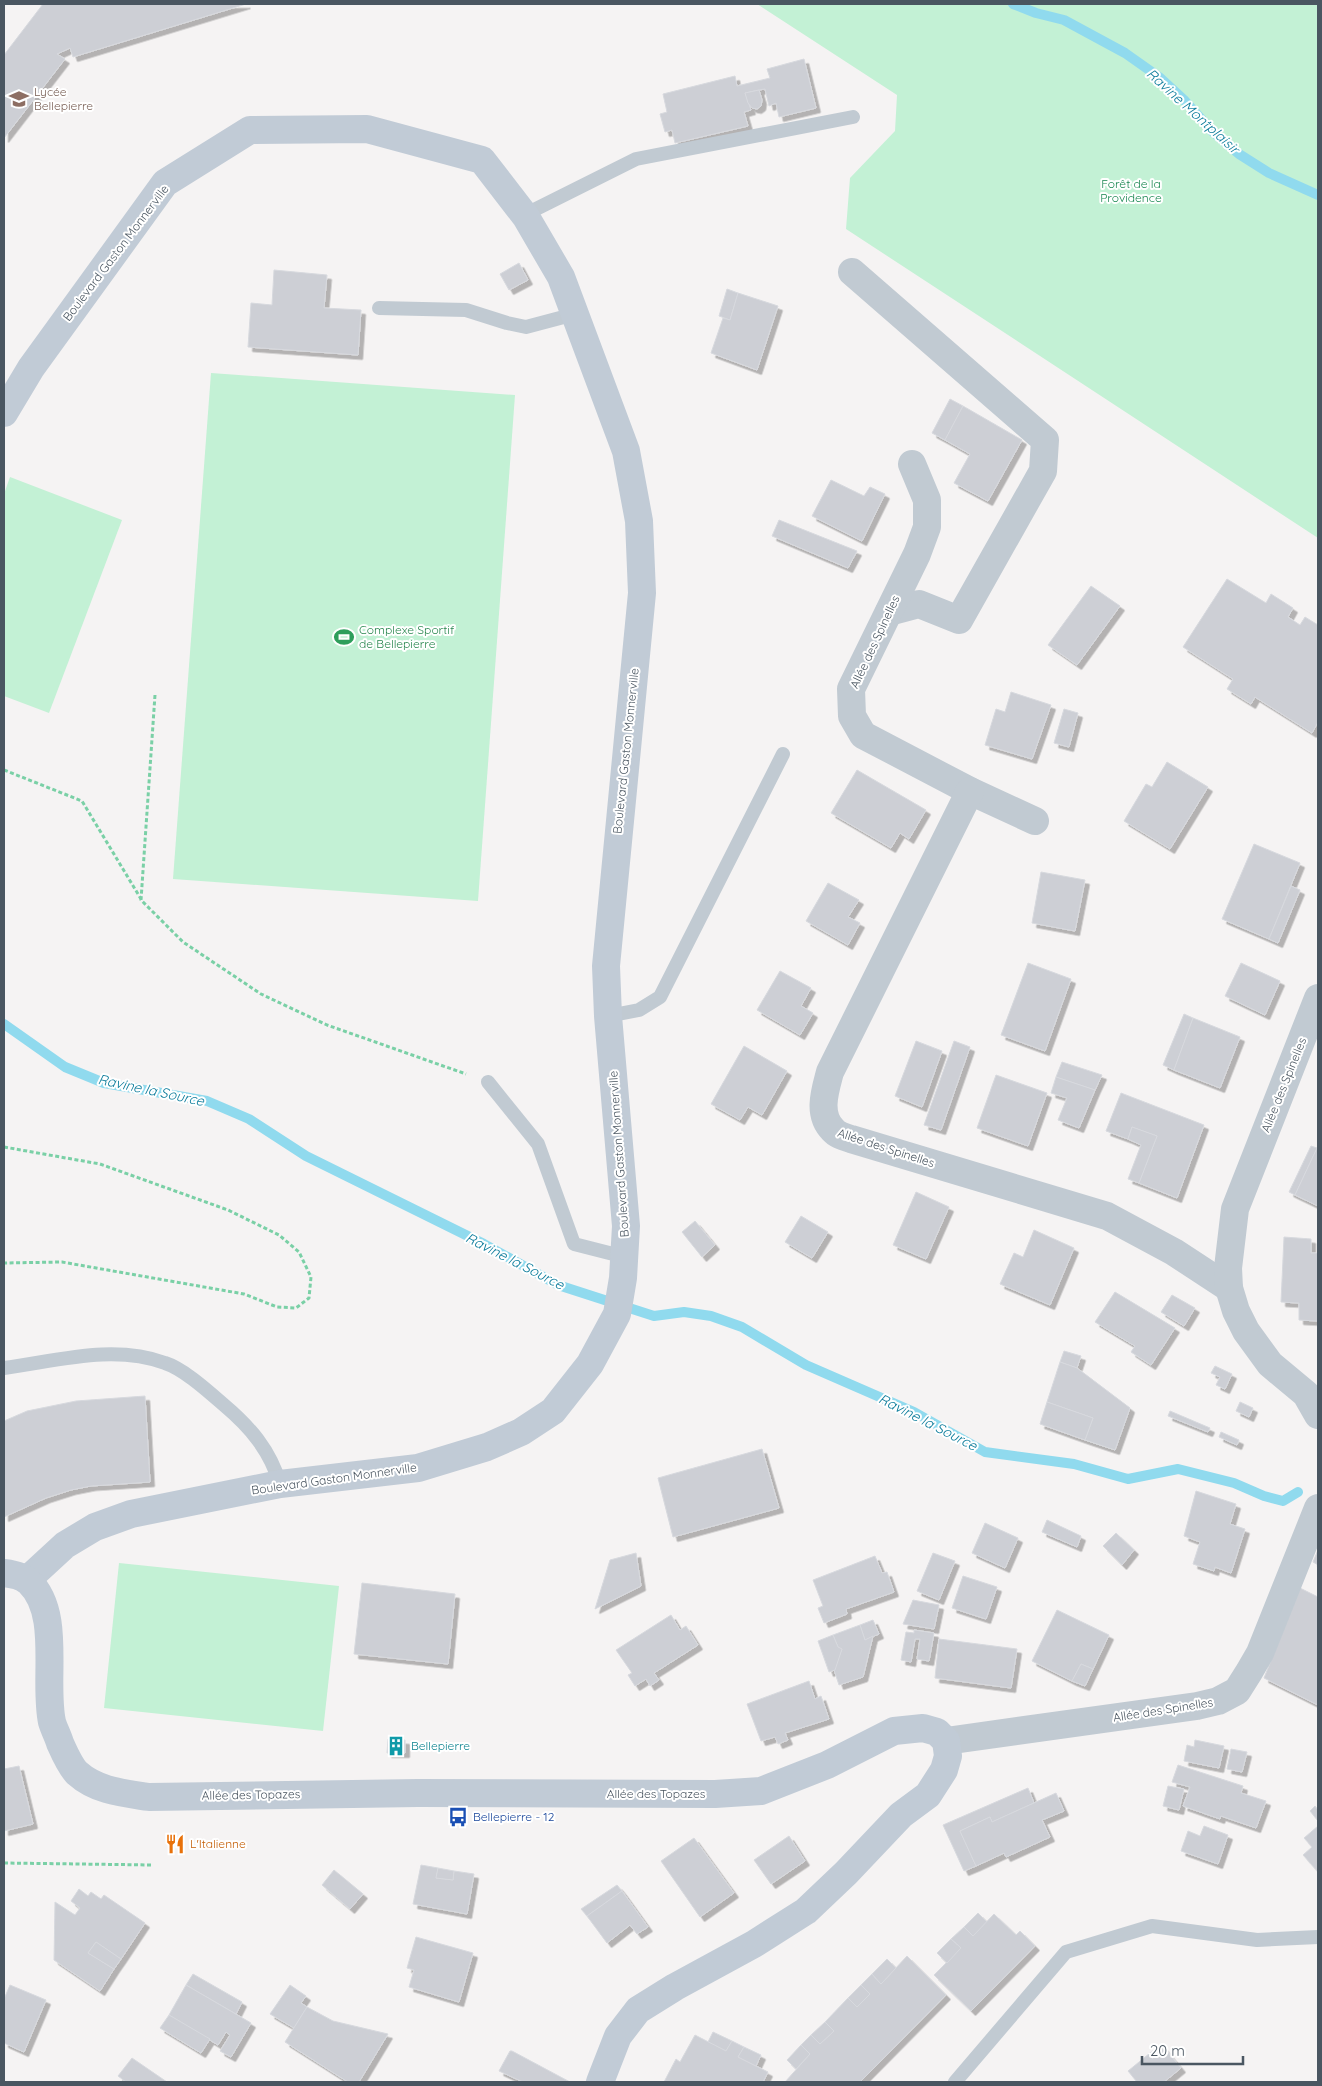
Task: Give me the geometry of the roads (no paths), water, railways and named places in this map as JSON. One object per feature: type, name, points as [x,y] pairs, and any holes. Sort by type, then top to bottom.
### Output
[{"type":"street","name":"Boulevard Gaston Monnerville","points":[[4,413],[31,368],[165,183],[250,130],[367,129],[482,160],[524,214],[561,277],[626,451],[639,521],[642,593],[606,966],[608,1016],[626,1226],[624,1268],[618,1314],[590,1364],[553,1411],[521,1432],[487,1447],[418,1468],[280,1484],[131,1514],[95,1527],[16,1576]]},
{"type":"street","points":[[852,272],[1045,440],[1043,471],[958,620],[919,604],[889,612]]},
{"type":"street","name":"Allée des Spinelles","points":[[912,464],[926,500],[927,527],[917,554],[851,689],[852,716],[863,735],[970,791],[1035,821]]},
{"type":"street","name":"Allée des Spinelles","points":[[970,791],[830,1072],[824,1096],[824,1117],[834,1132],[851,1139],[1107,1216],[1174,1252],[1229,1288]]},
{"type":"street","name":"Allée des Spinelles","points":[[1318,998],[1235,1209],[1228,1268],[1229,1288],[1236,1311],[1246,1331],[1270,1364],[1306,1394],[1318,1415]]},
{"type":"street","name":"Allée des Spinelles","points":[[946,1741],[1197,1706],[1218,1701],[1237,1691],[1260,1653],[1318,1508]]},
{"type":"street","name":"Allée des Topazes","points":[[16,1576],[40,1595],[48,1620],[48,1673],[52,1722],[64,1752],[76,1772],[114,1792],[149,1796],[418,1793],[715,1794],[761,1791],[827,1765],[894,1732],[923,1728],[937,1732],[946,1741]]},
{"type":"street","points":[[600,2082],[618,2036],[638,2010],[675,1987],[754,1944],[806,1911],[846,1873],[901,1815],[928,1795],[946,1763],[948,1756],[946,1741]]},
{"type":"lane","points":[[524,214],[636,158],[853,117]]},
{"type":"lane","points":[[379,308],[466,310],[526,327],[575,314]]},
{"type":"lane","points":[[608,1016],[639,1010],[660,996],[783,754]]},
{"type":"lane","points":[[488,1082],[538,1144],[574,1244],[624,1268]]},
{"type":"lane","points":[[4,1368],[101,1354],[132,1354],[167,1363],[199,1384],[246,1424],[274,1463],[280,1484]]},
{"type":"lane","points":[[955,2082],[1066,1952],[1152,1926],[1257,1940],[1318,1937]]},
{"type":"waterway","name":"Ravine Montplaisir","points":[[1013,4],[1036,13],[1064,20],[1125,53],[1159,77],[1185,101],[1212,131],[1239,154],[1269,173],[1318,195]]},
{"type":"waterway","name":"Ravine la Source","points":[[4,1024],[65,1067],[104,1083],[207,1101],[249,1119],[306,1156],[484,1244],[558,1285],[654,1316],[684,1312],[711,1316],[742,1327],[806,1365],[914,1412],[985,1452],[1074,1464],[1128,1479],[1178,1469],[1234,1483],[1264,1496],[1283,1501],[1298,1492]]},
{"type":"place","name":"Lycée Bellepierre","points":[[19,99]]},
{"type":"place","name":"Complexe Sportif de Bellepierre","points":[[344,637]]},
{"type":"place","name":"Bellepierre","points":[[396,1746]]},
{"type":"place","name":"Bellepierre - 12","points":[[458,1817]]},
{"type":"place","name":"L'Italienne","points":[[175,1844]]},
{"type":"park label","name":"Forêt de la Providence","points":[[1131,191]]}]
